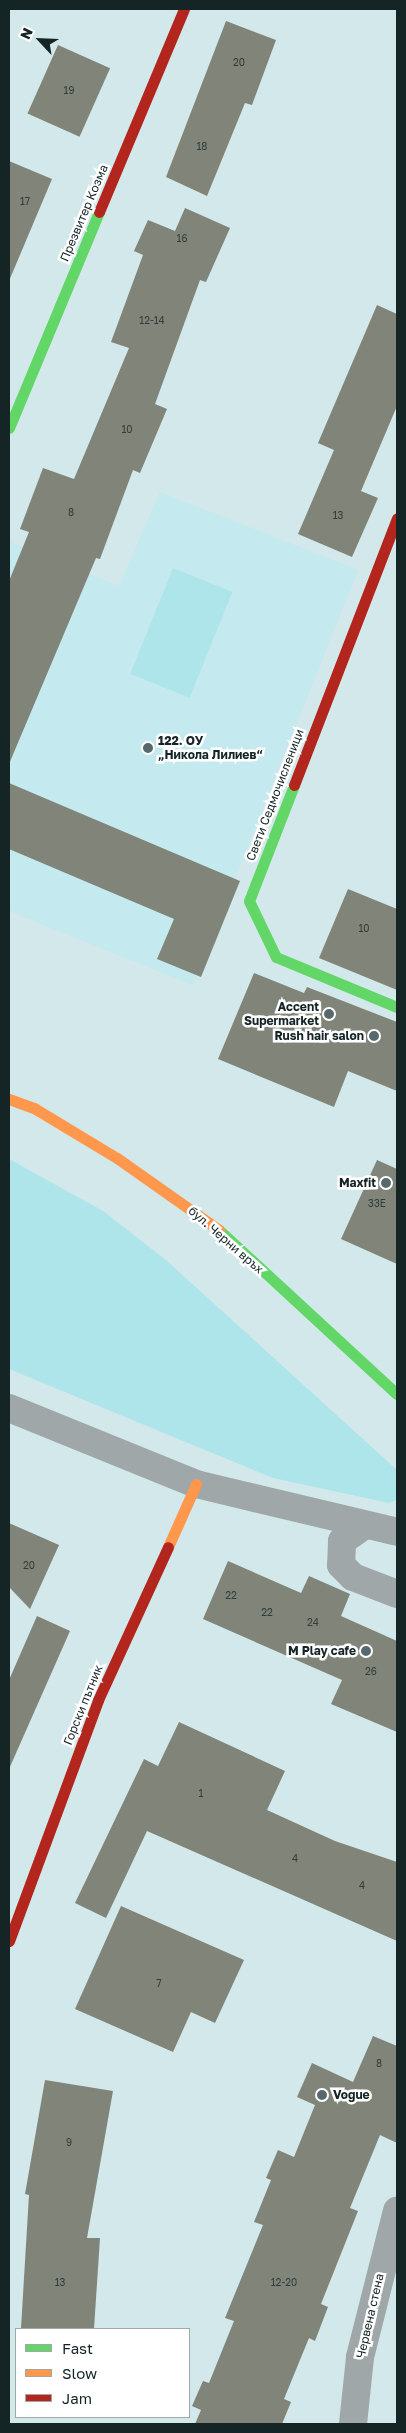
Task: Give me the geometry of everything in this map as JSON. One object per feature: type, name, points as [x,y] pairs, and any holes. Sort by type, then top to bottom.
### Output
[{"type":"street","name":"Презвитер Козма","points":[[9,428],[184,9]]},
{"type":"street","name":"Свети Седмочисленици","points":[[397,518],[249,901],[276,957],[397,1007]]},
{"type":"street","name":"бул. Черни връх","points":[[9,1099],[34,1108],[101,1148],[203,1216],[397,1394]]},
{"type":"street","points":[[9,1408],[196,1484],[362,1527],[397,1532]]},
{"type":"street","name":"Горски пътник","points":[[9,1941],[98,1700],[196,1484]]},
{"type":"street","points":[[362,1527],[342,1541],[341,1565],[353,1577],[397,1594]]},
{"type":"street","name":"Червена стена","points":[[353,2424],[360,2357],[397,2211]]},
{"type":"shaded area","name":"122. ОУ „Никола Лилиев“","points":[[160,492],[358,570],[192,985],[9,911],[9,542],[119,586]]},
{"type":"shaded area","points":[[173,568],[232,592],[190,698],[130,674]]},
{"type":"shaded area","points":[[9,1159],[103,1211],[167,1261],[397,1470],[397,1500],[389,1503],[273,1478],[9,1369]]},
{"type":"building","points":[[226,21],[276,40],[252,105],[245,103],[207,196],[166,177]]},
{"type":"building","points":[[58,45],[110,68],[80,137],[27,114]]},
{"type":"building","points":[[9,161],[52,179],[9,281]]},
{"type":"building","points":[[185,208],[230,228],[206,282],[200,280],[155,404],[167,409],[140,473],[133,470],[100,559],[96,558],[9,764],[9,581],[29,532],[20,529],[43,468],[74,479],[129,348],[111,342],[143,255],[134,251],[148,220],[175,231]]},
{"type":"building","points":[[377,305],[397,314],[397,406],[361,491],[378,498],[352,557],[298,534],[334,450],[318,443]]},
{"type":"building","points":[[9,783],[240,881],[201,977],[157,959],[174,919],[9,849]]},
{"type":"building","points":[[348,889],[397,909],[397,990],[319,958]]},
{"type":"building","points":[[254,973],[304,993],[307,987],[397,1022],[397,1091],[348,1071],[334,1107],[218,1059]]},
{"type":"building","points":[[377,1160],[397,1169],[397,1264],[341,1239]]},
{"type":"building","points":[[9,1523],[59,1545],[30,1609],[9,1587]]},
{"type":"building","points":[[228,1561],[301,1593],[309,1576],[350,1594],[341,1616],[397,1641],[397,1732],[331,1704],[342,1680],[203,1619]]},
{"type":"building","points":[[37,1616],[70,1631],[9,1769],[9,1680]]},
{"type":"building","points":[[179,1722],[285,1771],[267,1810],[335,1841],[397,1862],[397,1941],[147,1831],[106,1918],[75,1903],[144,1759],[158,1766]]},
{"type":"building","points":[[121,1906],[244,1960],[215,2023],[191,2012],[173,2052],[75,2009]]},
{"type":"building","points":[[373,2036],[397,2046],[397,2143],[380,2135],[350,2208],[358,2211],[321,2304],[328,2307],[315,2341],[309,2338],[284,2399],[291,2402],[282,2424],[195,2424],[201,2410],[192,2406],[203,2381],[209,2383],[234,2321],[225,2318],[263,2225],[254,2222],[271,2180],[266,2178],[278,2150],[294,2157],[315,2105],[297,2097],[312,2063],[353,2082]]},
{"type":"building","points":[[45,2080],[113,2091],[87,2238],[100,2238],[94,2328],[21,2328],[29,2195],[25,2194]]},
{"type":"traffic: fast","points":[[9,428],[99,212]]},
{"type":"traffic: fast","points":[[294,785],[249,901],[276,957],[397,1007]]},
{"type":"traffic: fast","points":[[219,1230],[397,1394]]},
{"type":"traffic: slow","points":[[9,1099],[34,1108],[117,1158],[219,1230]]},
{"type":"traffic: slow","points":[[168,1547],[196,1484]]},
{"type":"traffic: jam","points":[[99,212],[184,9]]},
{"type":"traffic: jam","points":[[294,785],[397,518]]},
{"type":"traffic: jam","points":[[9,1941],[98,1700],[168,1547]]},
{"type":"place","name":"122. ОУ „Никола Лилиев“","points":[[148,748]]},
{"type":"place","name":"Accent Supermarket","points":[[329,1014]]},
{"type":"place","name":"Rush hair salon","points":[[374,1036]]},
{"type":"place","name":"Maxfit","points":[[386,1183]]},
{"type":"place","name":"M Play cafe","points":[[366,1651]]},
{"type":"place","name":"Vogue","points":[[322,2095]]}]
